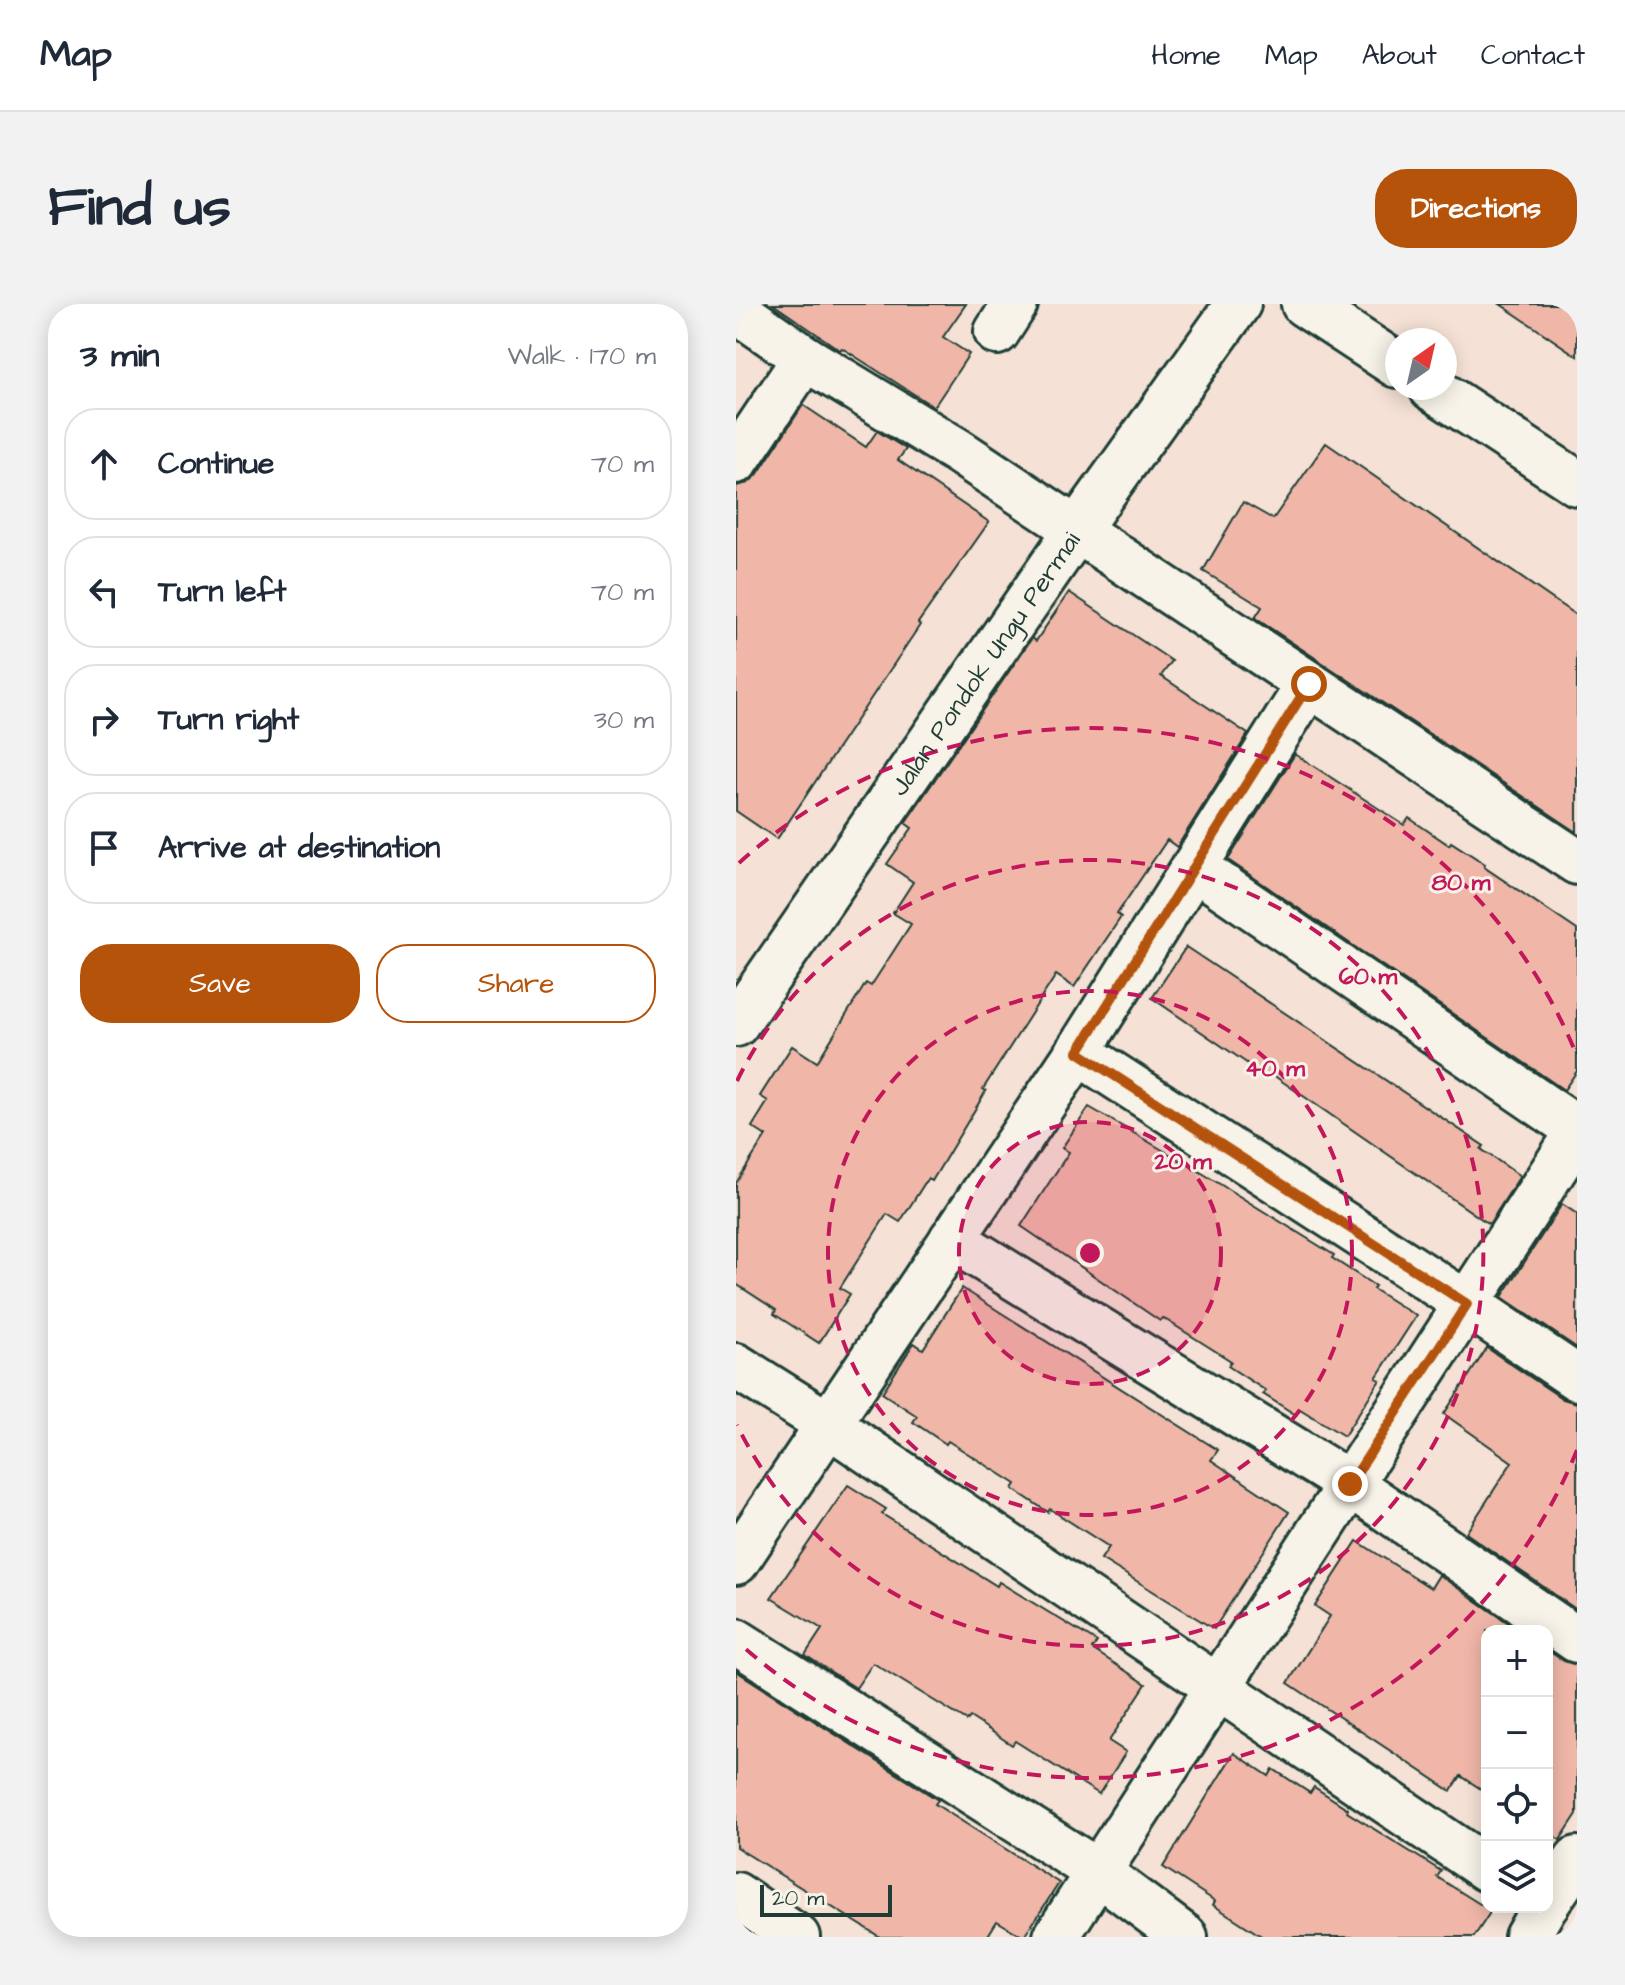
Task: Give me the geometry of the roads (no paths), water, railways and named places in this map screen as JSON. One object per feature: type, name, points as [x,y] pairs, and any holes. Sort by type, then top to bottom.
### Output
[{"type":"street","name":"Jalan Pondok Ungu Permai","points":[[736,1024],[1076,531],[1238,304]]},
{"type":"street","points":[[1304,304],[1385,357]]},
{"type":"street","points":[[736,310],[805,358],[958,451],[1577,862]]},
{"type":"street","points":[[736,461],[805,358]]},
{"type":"street","points":[[1450,400],[1577,483]]},
{"type":"street","points":[[736,1562],[1078,1052],[1309,684]]},
{"type":"street","points":[[1056,1937],[1577,1132],[1194,867]]},
{"type":"street","points":[[1078,1052],[1577,1378]]},
{"type":"street","points":[[952,1239],[1350,1484],[1577,1640]]},
{"type":"street","points":[[736,1366],[828,1424],[1481,1865]]},
{"type":"street","points":[[736,1641],[1098,1872],[1185,1937]]},
{"type":"street","points":[[1553,1894],[1577,1859]]},
{"type":"street","points":[[736,1895],[797,1937]]},
{"type":"street","points":[[1527,1937],[1541,1913]]}]
